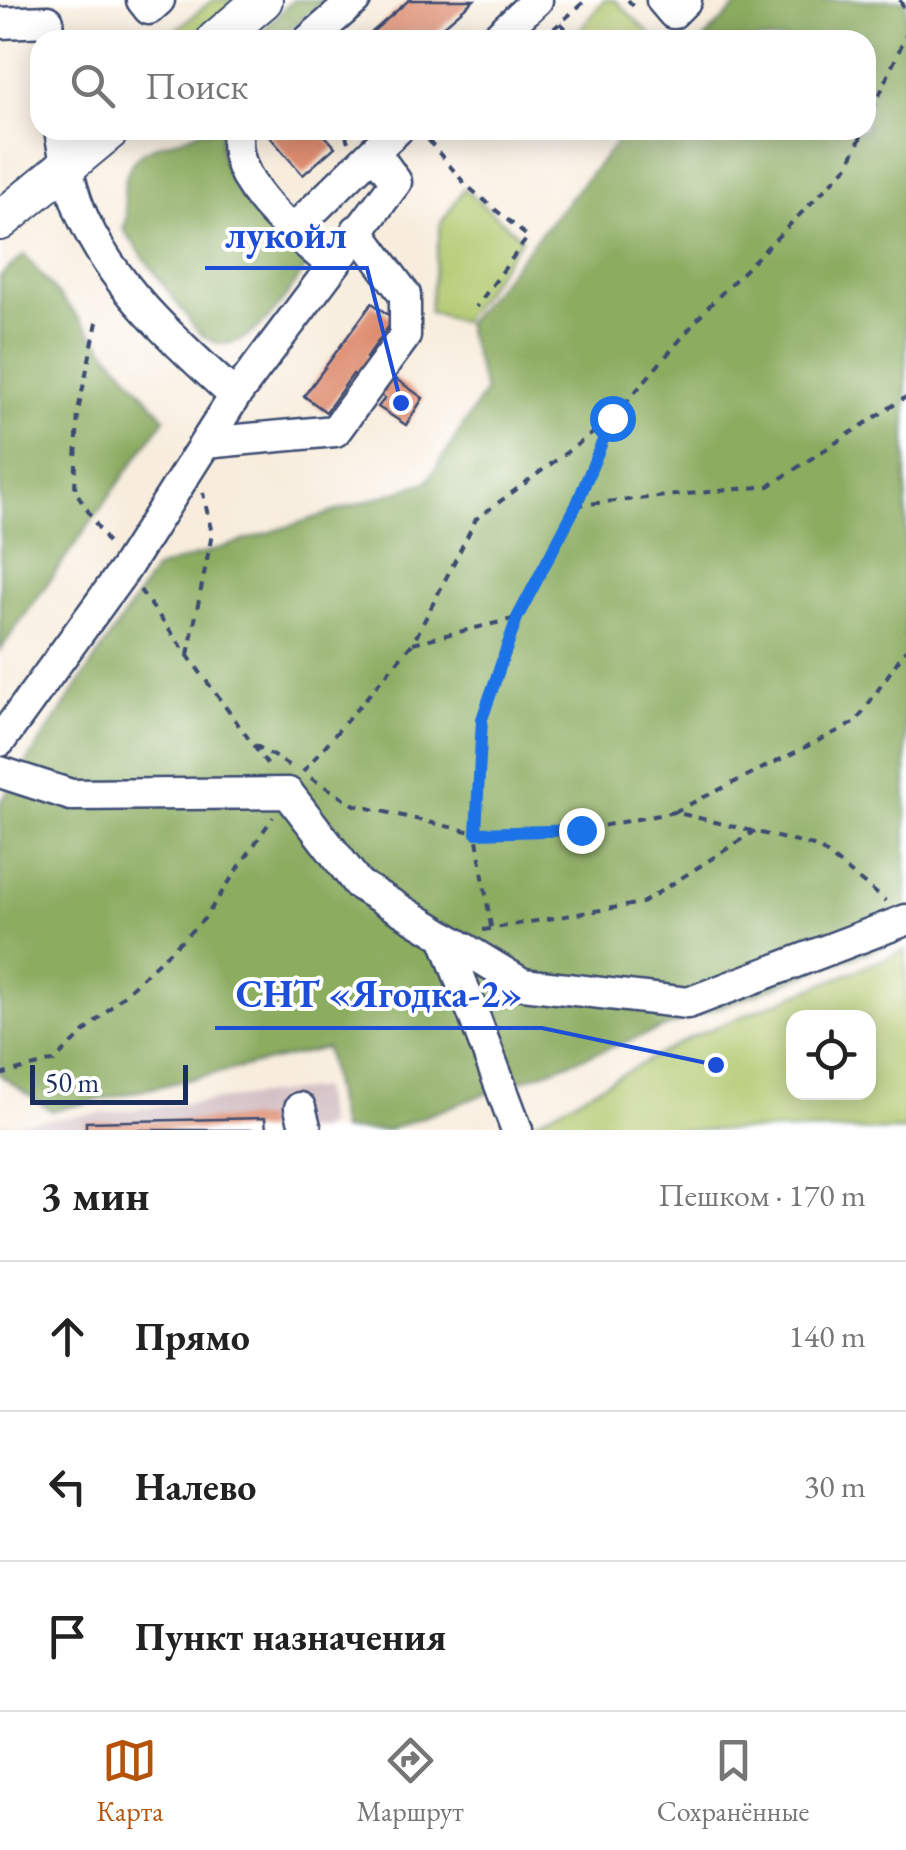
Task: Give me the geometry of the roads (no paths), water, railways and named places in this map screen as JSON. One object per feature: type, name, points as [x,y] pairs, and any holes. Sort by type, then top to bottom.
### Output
[{"type":"main road","points":[[228,30],[263,0]]},
{"type":"main road","points":[[0,221],[63,148]]},
{"type":"street","points":[[142,0],[148,9],[159,0]]},
{"type":"street","points":[[320,30],[355,0]]},
{"type":"street","points":[[505,30],[537,0]]},
{"type":"street","points":[[662,0],[673,12],[686,0]]},
{"type":"street","points":[[0,23],[48,20]]},
{"type":"street","points":[[238,140],[238,156],[247,176],[293,230],[332,264]]},
{"type":"street","points":[[293,230],[367,140]]},
{"type":"street","points":[[0,741],[125,569],[235,396],[396,182],[369,140]]},
{"type":"street","points":[[63,148],[84,219],[109,264],[177,344],[235,396]]},
{"type":"street","points":[[200,451],[336,431],[406,336],[405,294],[358,230]]},
{"type":"street","points":[[0,772],[72,795],[295,783],[358,884],[522,984],[688,1002],[899,913]]},
{"type":"street","points":[[444,936],[517,1130]]},
{"type":"place","name":"лукойл","points":[[401,403]]},
{"type":"place","name":"СНТ «Ягодка-2»","points":[[716,1065]]}]
